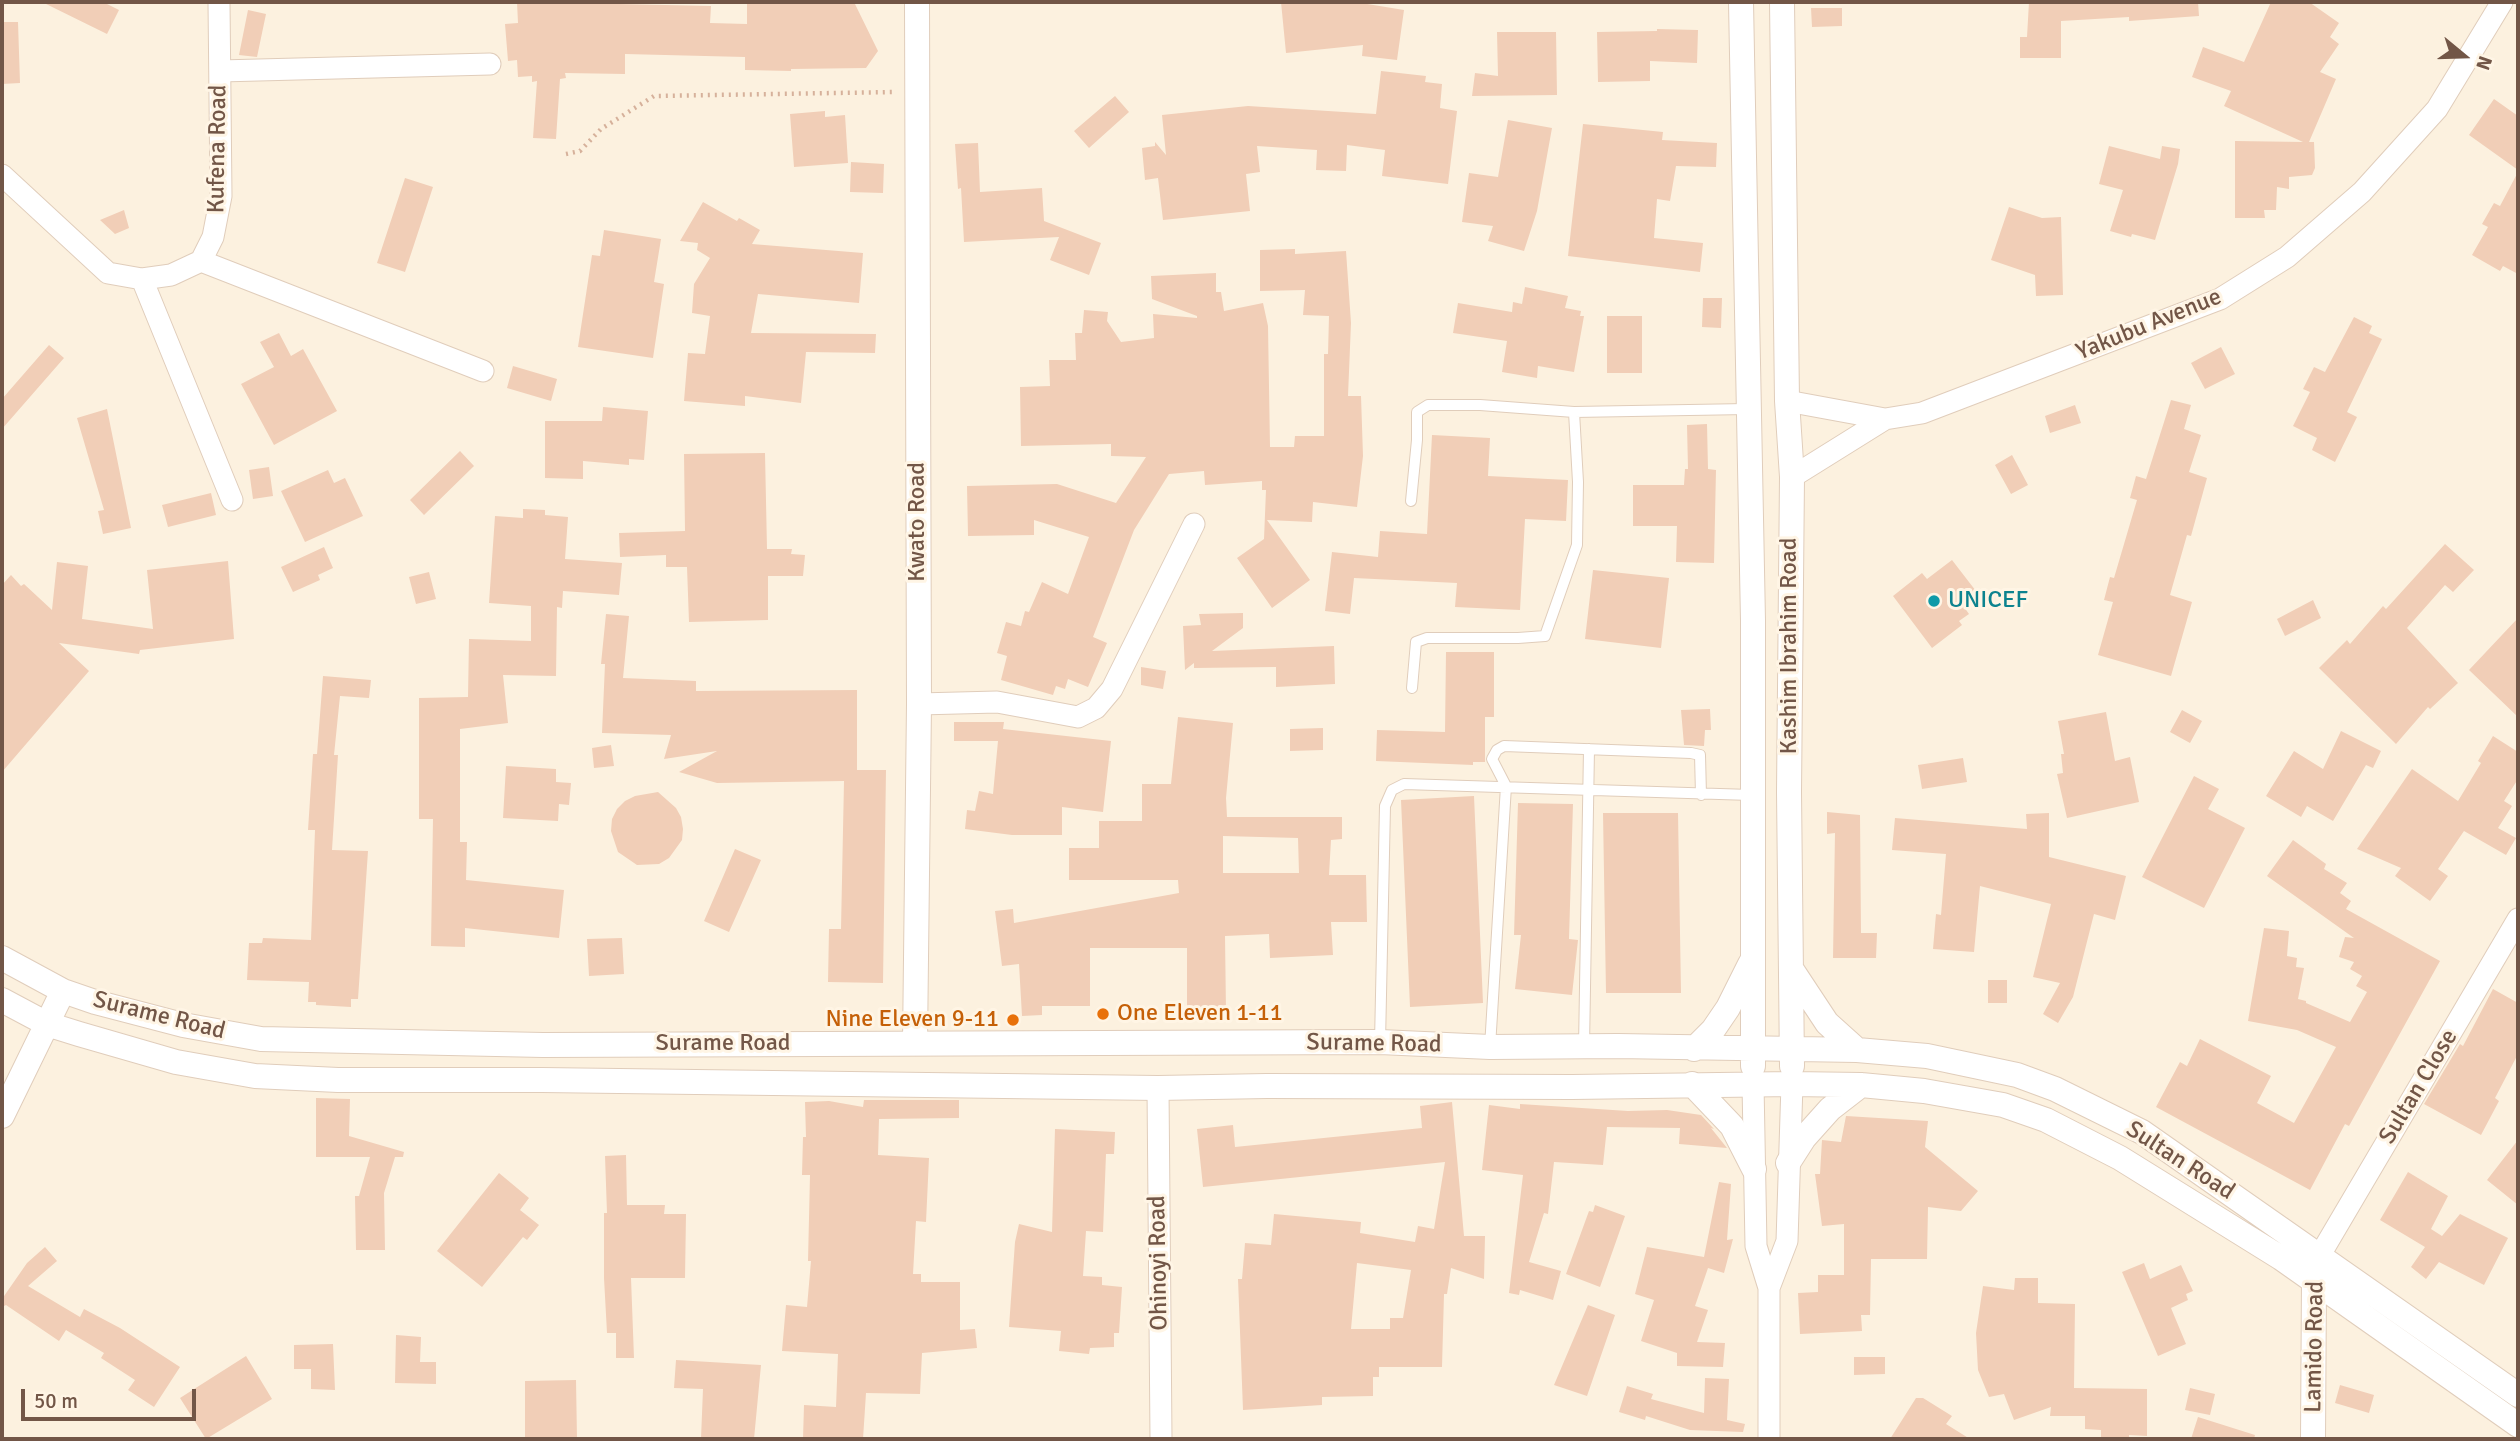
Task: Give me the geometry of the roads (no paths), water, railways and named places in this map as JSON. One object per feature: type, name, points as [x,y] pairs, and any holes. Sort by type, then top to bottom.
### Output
[{"type":"street","name":"Kufena Road","points":[[201,261],[213,237],[221,196],[219,2]]},
{"type":"street","name":"Kwato Road","points":[[915,1043],[919,704],[917,2]]},
{"type":"street","name":"Kashim Ibrahim Road","points":[[1741,2],[1753,621],[1751,794],[1754,1169],[1756,1246],[1769,1288],[1769,1439]]},
{"type":"street","name":"Kashim Ibrahim Road","points":[[1769,1288],[1787,1241],[1792,1051],[1789,792],[1792,477],[1787,401],[1782,2]]},
{"type":"street","name":"Yakubu Avenue","points":[[1787,401],[1885,418],[1922,413],[2220,299],[2287,257],[2362,192],[2437,109],[2502,2]]},
{"type":"street","points":[[219,71],[490,64]]},
{"type":"street","points":[[2,175],[108,273],[142,279],[171,275],[201,261],[482,371]]},
{"type":"street","points":[[142,279],[232,500]]},
{"type":"street","name":"Yakubu Avenue","points":[[1792,477],[1885,418]]},
{"type":"street","points":[[919,704],[997,702],[1079,718],[1096,708],[1111,690],[1194,524]]},
{"type":"street","name":"Sultan Close","points":[[2320,1255],[2518,919]]},
{"type":"street","points":[[1694,1049],[1713,1030],[1728,1008],[1753,957]]},
{"type":"street","name":"Surame Road","points":[[2,958],[63,991],[95,1002],[183,1025],[261,1039],[543,1045],[1380,1042],[1490,1047],[1792,1051]]},
{"type":"street","points":[[1791,968],[1827,1023],[1857,1050]]},
{"type":"street","points":[[2,1116],[63,991]]},
{"type":"street","name":"Surame Road","points":[[2,1000],[47,1024],[176,1062],[255,1076],[338,1080],[1158,1087],[1791,1084]]},
{"type":"street","name":"Sultan Road","points":[[1792,1051],[1857,1050],[1927,1056],[2017,1075],[2055,1089],[2142,1132],[2518,1395]]},
{"type":"street","points":[[1692,1084],[1732,1126],[1754,1169]]},
{"type":"street","name":"Sultan Road","points":[[1791,1084],[1861,1085],[1924,1091],[2003,1105],[2046,1120],[2120,1158],[2314,1281],[2518,1425]]},
{"type":"street","points":[[1788,1163],[1804,1138],[1830,1109],[1861,1085]]},
{"type":"street","name":"Ohinoyi Road","points":[[1158,1087],[1161,1439]]},
{"type":"street","name":"Lamido Road","points":[[2313,1439],[2314,1281],[2320,1255]]},
{"type":"lane","points":[[1410,501],[1417,440],[1417,412],[1428,405],[1480,405],[1574,412],[1747,409]]},
{"type":"lane","points":[[1412,688],[1416,642],[1427,638],[1545,636],[1577,545],[1578,482],[1574,412]]},
{"type":"lane","points":[[1490,1047],[1506,786],[1492,759],[1497,750],[1504,746],[1691,753],[1700,755],[1700,794]]},
{"type":"lane","points":[[1584,1047],[1589,749]]},
{"type":"lane","points":[[1380,1042],[1385,806],[1391,790],[1404,784],[1751,794]]},
{"type":"place","name":"UNICEF","points":[[1934,601]]},
{"type":"place","name":"One Eleven 1-11","points":[[1103,1014]]},
{"type":"place","name":"Nine Eleven 9-11","points":[[1013,1020]]}]
